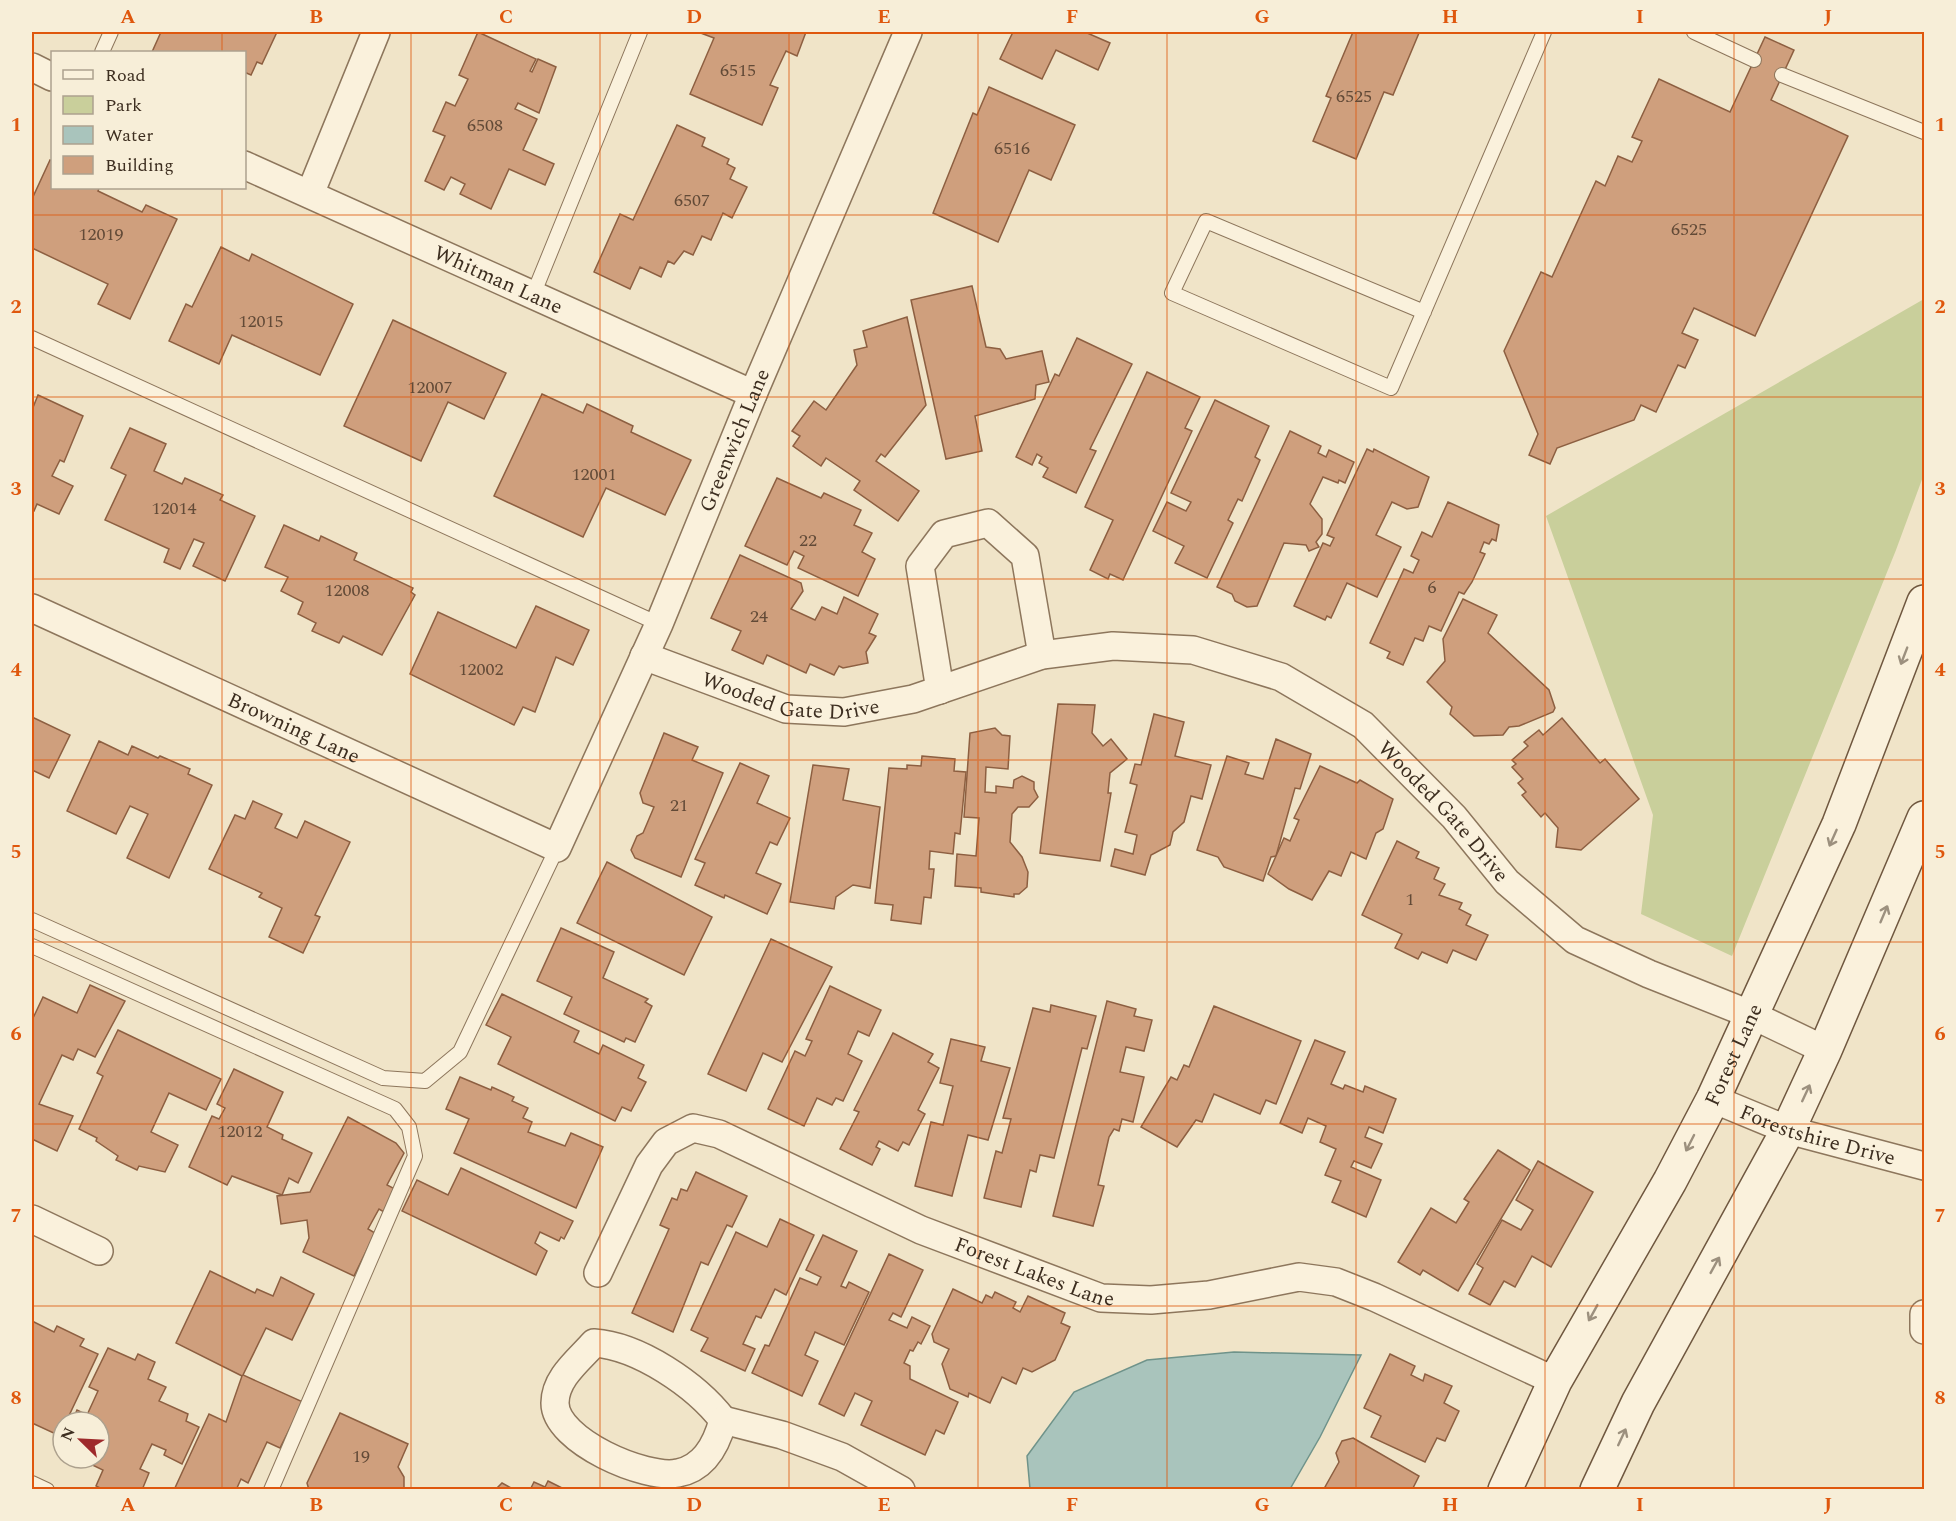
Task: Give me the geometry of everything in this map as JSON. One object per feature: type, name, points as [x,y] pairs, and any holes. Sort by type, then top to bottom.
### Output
[{"type":"main road","name":"Forest Lane","points":[[1505,1490],[1555,1381],[1670,1181],[1713,1099],[1839,824],[1924,602]]},
{"type":"main road","points":[[1597,1490],[1638,1403],[1788,1130],[1825,1050],[1924,818]]},
{"type":"street","points":[[310,194],[376,32]]},
{"type":"street","name":"Greenwich Lane","points":[[557,848],[659,624],[753,394],[908,32]]},
{"type":"street","points":[[32,67],[51,76]]},
{"type":"street","name":"Whitman Lane","points":[[246,166],[753,394]]},
{"type":"street","points":[[940,690],[920,566],[944,534],[988,523],[1025,556],[1042,656]]},
{"type":"street","name":"Browning Lane","points":[[32,608],[557,848]]},
{"type":"street","name":"Wooded Gate Drive","points":[[644,656],[786,709],[844,712],[913,699],[1042,656],[1113,646],[1193,650],[1281,676],[1363,726],[1454,817],[1507,882],[1575,940],[1752,1015],[1825,1050]]},
{"type":"street","name":"Forestshire Drive","points":[[1713,1099],[1788,1130],[1924,1166]]},
{"type":"street","name":"Forest Lakes Lane","points":[[598,1273],[649,1165],[666,1142],[693,1128],[719,1134],[921,1230],[1101,1298],[1150,1300],[1209,1296],[1299,1277],[1336,1282],[1374,1297],[1555,1381]]},
{"type":"street","points":[[32,1219],[99,1251]]},
{"type":"street","points":[[1924,1314],[1924,1330]]},
{"type":"street","points":[[723,1420],[716,1445],[703,1459],[679,1473],[660,1473],[636,1469],[584,1442],[565,1427],[555,1404],[563,1377],[594,1343],[612,1344],[649,1361],[692,1388],[706,1399],[723,1420],[782,1435],[842,1457],[901,1490]]},
{"type":"lane","points":[[102,51],[111,32]]},
{"type":"lane","points":[[533,295],[640,32]]},
{"type":"lane","points":[[1424,312],[1206,221],[1172,293],[1391,388],[1424,312],[1544,32]]},
{"type":"lane","points":[[1694,32],[1754,60]]},
{"type":"lane","points":[[1782,75],[1924,132]]},
{"type":"lane","points":[[32,338],[659,624]]},
{"type":"lane","points":[[32,920],[383,1078],[425,1080],[460,1052],[557,848]]},
{"type":"lane","points":[[32,946],[395,1108],[410,1127],[415,1156],[270,1490]]},
{"type":"lane","points":[[32,1483],[47,1490]]},
{"type":"green space","points":[[1924,299],[1924,474],[1896,550],[1732,956],[1641,914],[1653,815],[1546,516]]},
{"type":"water","points":[[1234,1352],[1361,1355],[1320,1437],[1290,1489],[1030,1489],[1027,1456],[1074,1392],[1147,1360]]},
{"type":"building","points":[[161,32],[277,32],[262,64],[257,62],[251,75],[246,73],[246,51],[152,51]]},
{"type":"building","points":[[478,32],[536,59],[530,71],[532,72],[538,59],[556,67],[539,113],[518,103],[515,109],[537,119],[523,150],[554,164],[545,185],[509,169],[491,209],[460,194],[465,184],[451,177],[444,190],[425,181],[445,136],[433,131],[446,102],[455,106],[468,79],[459,75]]},
{"type":"building","points":[[698,32],[806,32],[797,56],[786,51],[770,85],[778,88],[762,125],[690,94],[714,38]]},
{"type":"building","points":[[1013,32],[1085,32],[1110,43],[1098,70],[1056,50],[1042,79],[1000,59]]},
{"type":"building","points":[[1353,32],[1419,33],[1393,95],[1384,92],[1356,159],[1313,141],[1331,98],[1326,96]]},
{"type":"building","points":[[1765,37],[1794,50],[1771,100],[1848,136],[1755,336],[1694,308],[1682,333],[1698,340],[1685,368],[1678,365],[1656,412],[1641,405],[1634,420],[1557,448],[1550,464],[1529,455],[1538,434],[1504,351],[1541,272],[1552,277],[1596,181],[1605,186],[1618,156],[1632,162],[1642,141],[1632,137],[1659,79],[1730,112]]},
{"type":"building","points":[[989,87],[1075,125],[1051,180],[1029,170],[998,242],[933,213],[973,113],[977,115]]},
{"type":"building","points":[[677,125],[705,138],[702,146],[729,159],[727,164],[735,168],[730,179],[747,187],[732,218],[723,213],[711,240],[702,236],[693,255],[684,251],[674,264],[668,261],[661,277],[640,267],[630,289],[594,272],[620,214],[633,220]]},
{"type":"building","points":[[50,160],[51,189],[99,189],[98,191],[142,212],[146,205],[177,219],[130,319],[98,304],[108,284],[32,248],[32,199]]},
{"type":"building","points":[[221,247],[249,261],[252,254],[353,304],[320,375],[232,335],[219,364],[169,341],[186,304],[192,307]]},
{"type":"building","points":[[972,286],[986,347],[1000,349],[1006,359],[1042,351],[1049,382],[1036,385],[1035,399],[975,416],[982,451],[946,459],[911,300]]},
{"type":"building","points":[[907,317],[926,405],[885,457],[881,454],[876,461],[919,491],[898,521],[854,490],[860,481],[826,458],[821,466],[793,446],[800,436],[792,431],[814,401],[826,410],[857,365],[854,350],[867,347],[863,331]]},
{"type":"building","points":[[393,320],[506,373],[484,419],[448,402],[421,461],[344,426]]},
{"type":"building","points":[[1077,338],[1132,364],[1090,449],[1096,451],[1076,493],[1043,477],[1048,468],[1039,463],[1042,457],[1037,454],[1032,465],[1016,457],[1055,374],[1059,376]]},
{"type":"building","points":[[1147,372],[1200,397],[1185,428],[1192,431],[1123,580],[1110,574],[1108,579],[1090,570],[1113,520],[1085,507]]},
{"type":"building","points":[[542,394],[583,413],[587,404],[633,426],[631,432],[691,460],[665,515],[606,488],[583,537],[494,496]]},
{"type":"building","points":[[38,395],[83,416],[64,462],[60,460],[52,476],[73,486],[59,514],[37,504],[34,511],[32,510],[32,410]]},
{"type":"building","points":[[1215,400],[1269,426],[1255,457],[1260,460],[1242,501],[1238,499],[1228,520],[1233,523],[1207,578],[1175,563],[1184,546],[1153,531],[1167,502],[1186,511],[1191,502],[1171,493]]},
{"type":"building","points":[[130,428],[166,444],[154,471],[182,484],[185,478],[223,495],[220,500],[255,516],[225,581],[193,566],[204,543],[194,539],[180,569],[164,562],[169,549],[105,520],[126,475],[111,468]]},
{"type":"building","points":[[1290,431],[1321,446],[1318,453],[1326,457],[1329,450],[1354,462],[1345,483],[1339,480],[1338,483],[1323,477],[1310,504],[1322,519],[1322,534],[1316,542],[1319,547],[1309,551],[1306,545],[1284,543],[1257,606],[1247,607],[1235,601],[1232,594],[1217,587]]},
{"type":"building","points":[[1367,449],[1373,452],[1374,449],[1429,477],[1418,507],[1407,509],[1392,502],[1376,535],[1401,547],[1377,597],[1347,583],[1331,618],[1327,616],[1325,620],[1294,606],[1323,543],[1330,546],[1334,538],[1327,535]]},
{"type":"building","points":[[777,478],[821,498],[824,493],[861,510],[854,525],[872,533],[862,552],[875,559],[858,596],[798,568],[804,556],[794,551],[787,565],[745,546]]},
{"type":"building","points":[[1448,502],[1499,525],[1496,541],[1492,539],[1489,544],[1484,542],[1480,552],[1485,554],[1472,582],[1464,594],[1459,592],[1441,631],[1429,626],[1423,641],[1415,638],[1403,665],[1387,658],[1390,652],[1370,643],[1404,569],[1413,573],[1419,560],[1411,556],[1422,532],[1432,537]]},
{"type":"building","points":[[284,525],[319,541],[321,536],[357,553],[354,560],[413,588],[411,592],[415,595],[382,655],[343,636],[339,643],[312,631],[316,623],[298,614],[303,602],[281,591],[288,577],[265,567]]},
{"type":"building","points":[[740,555],[801,583],[803,591],[791,609],[815,620],[822,607],[837,614],[844,597],[878,614],[869,633],[876,636],[866,652],[868,663],[843,668],[839,666],[834,675],[810,664],[806,673],[767,655],[763,664],[732,650],[741,631],[711,618]]},
{"type":"building","points":[[1463,599],[1497,615],[1488,633],[1549,690],[1555,708],[1553,712],[1519,726],[1509,727],[1503,735],[1474,736],[1450,714],[1452,707],[1427,682],[1445,661],[1443,639]]},
{"type":"building","points":[[536,606],[589,630],[573,665],[556,657],[535,712],[523,707],[514,725],[410,674],[438,612],[516,648]]},
{"type":"building","points":[[1058,704],[1095,705],[1092,733],[1103,746],[1111,739],[1127,759],[1110,773],[1108,793],[1111,793],[1100,861],[1040,853]]},
{"type":"building","points":[[1154,714],[1184,722],[1175,756],[1211,765],[1202,799],[1191,796],[1184,822],[1173,832],[1170,845],[1151,855],[1145,875],[1111,866],[1115,849],[1133,854],[1137,835],[1125,832],[1137,785],[1130,783],[1135,764],[1141,765]]},
{"type":"building","points":[[32,717],[70,735],[49,778],[32,770]]},
{"type":"building","points":[[1562,718],[1600,763],[1605,759],[1639,799],[1581,850],[1556,847],[1558,828],[1545,813],[1541,817],[1522,795],[1526,792],[1518,783],[1523,779],[1512,767],[1516,764],[1512,760],[1528,746],[1524,742],[1539,730],[1543,735]]},
{"type":"building","points":[[995,728],[1002,735],[1010,736],[1008,769],[986,767],[985,792],[996,793],[996,786],[1013,788],[1014,780],[1022,776],[1034,782],[1034,789],[1038,797],[1029,807],[1018,807],[1012,814],[1010,842],[1022,857],[1028,872],[1027,887],[1019,894],[1014,894],[1014,897],[981,892],[981,888],[955,886],[957,854],[976,856],[979,818],[964,817],[970,733]]},
{"type":"building","points":[[664,733],[698,747],[692,760],[723,773],[681,877],[635,858],[631,850],[637,836],[643,833],[654,807],[643,803],[640,793]]},
{"type":"building","points":[[1276,739],[1311,754],[1300,789],[1295,788],[1276,856],[1271,857],[1263,881],[1224,867],[1218,857],[1197,850],[1227,756],[1249,763],[1245,774],[1263,779]]},
{"type":"building","points":[[99,741],[128,755],[132,746],[158,758],[160,756],[190,769],[188,774],[212,785],[169,878],[127,858],[148,814],[130,806],[116,834],[67,811]]},
{"type":"building","points":[[922,756],[955,759],[954,771],[966,772],[960,834],[955,833],[953,854],[930,851],[929,869],[934,869],[931,898],[924,897],[921,924],[891,920],[893,905],[875,903],[889,768],[907,769],[907,765],[921,766]]},
{"type":"building","points":[[740,763],[769,776],[757,803],[790,818],[777,845],[770,842],[756,873],[781,884],[767,914],[725,895],[724,898],[695,885],[705,863],[695,859]]},
{"type":"building","points":[[813,765],[849,769],[843,800],[880,807],[870,888],[853,885],[836,897],[834,909],[790,902]]},
{"type":"building","points":[[1320,766],[1357,783],[1360,780],[1393,799],[1383,829],[1376,833],[1366,859],[1351,852],[1341,876],[1329,871],[1312,900],[1289,889],[1268,874],[1284,838],[1290,841],[1299,820],[1294,818]]},
{"type":"building","points":[[253,801],[282,814],[275,828],[297,838],[305,821],[350,842],[315,915],[320,917],[303,953],[269,937],[282,908],[259,897],[262,893],[209,869],[235,815],[245,819]]},
{"type":"building","points":[[1397,841],[1419,852],[1416,858],[1439,868],[1434,879],[1445,884],[1439,895],[1462,903],[1459,909],[1471,915],[1466,925],[1488,935],[1476,960],[1453,950],[1447,963],[1422,952],[1418,959],[1395,948],[1402,934],[1362,915]]},
{"type":"building","points":[[607,862],[712,917],[684,975],[577,923]]},
{"type":"building","points":[[561,928],[614,952],[603,978],[648,999],[645,1002],[652,1006],[635,1042],[626,1038],[624,1042],[564,1014],[572,997],[537,981]]},
{"type":"building","points":[[771,939],[832,967],[782,1062],[763,1053],[746,1091],[708,1074]]},
{"type":"building","points":[[90,985],[125,1001],[95,1057],[78,1049],[73,1060],[62,1055],[39,1104],[73,1116],[57,1151],[32,1139],[32,1014],[34,1016],[43,997],[77,1013]]},
{"type":"building","points":[[830,986],[881,1010],[869,1036],[858,1031],[848,1054],[862,1061],[843,1101],[836,1098],[832,1105],[817,1098],[804,1126],[768,1109],[795,1051],[805,1056],[812,1041],[806,1039]]},
{"type":"building","points":[[502,994],[579,1031],[574,1042],[599,1054],[603,1045],[644,1065],[638,1078],[646,1082],[631,1111],[622,1107],[615,1121],[498,1064],[511,1037],[486,1025]]},
{"type":"building","points":[[1107,1001],[1136,1009],[1134,1016],[1152,1020],[1144,1051],[1126,1047],[1120,1072],[1144,1077],[1133,1122],[1122,1119],[1119,1131],[1114,1129],[1109,1137],[1098,1185],[1104,1186],[1093,1226],[1053,1216]]},
{"type":"building","points":[[1051,1005],[1096,1016],[1087,1049],[1082,1048],[1054,1158],[1040,1155],[1036,1172],[1030,1170],[1021,1207],[984,1198],[996,1151],[1002,1153],[1011,1119],[1003,1118],[1033,1008],[1050,1012]]},
{"type":"building","points":[[1214,1006],[1301,1041],[1276,1104],[1266,1100],[1260,1114],[1214,1094],[1202,1122],[1196,1120],[1177,1147],[1141,1127],[1171,1077],[1177,1080],[1184,1065],[1189,1067]]},
{"type":"building","points":[[118,1030],[221,1079],[206,1110],[169,1093],[151,1132],[178,1145],[165,1172],[139,1166],[137,1170],[116,1160],[118,1156],[96,1141],[97,1138],[79,1129],[103,1076],[97,1073]]},
{"type":"building","points":[[893,1033],[933,1054],[928,1062],[939,1068],[918,1110],[925,1114],[909,1145],[903,1142],[898,1151],[879,1141],[876,1147],[880,1149],[872,1165],[840,1149],[859,1112],[854,1110]]},
{"type":"building","points":[[951,1039],[985,1047],[981,1061],[1010,1068],[988,1140],[968,1135],[952,1196],[915,1186],[931,1122],[943,1125],[953,1086],[940,1083]]},
{"type":"building","points":[[1315,1040],[1345,1052],[1331,1084],[1343,1089],[1345,1085],[1363,1092],[1365,1086],[1396,1099],[1383,1133],[1369,1127],[1365,1137],[1382,1144],[1371,1168],[1354,1161],[1351,1167],[1381,1180],[1366,1217],[1332,1202],[1341,1181],[1325,1175],[1336,1149],[1320,1142],[1326,1126],[1308,1118],[1302,1133],[1280,1123]]},
{"type":"building","points":[[234,1069],[283,1092],[267,1127],[283,1135],[282,1139],[312,1153],[298,1183],[289,1178],[282,1195],[232,1176],[227,1185],[189,1167],[212,1116],[219,1119],[225,1108],[217,1104]]},
{"type":"building","points":[[460,1077],[514,1097],[512,1101],[528,1108],[523,1118],[532,1122],[528,1132],[565,1146],[571,1133],[603,1147],[576,1208],[454,1153],[469,1119],[446,1109]]},
{"type":"building","points":[[348,1117],[396,1143],[404,1153],[387,1185],[395,1189],[384,1212],[379,1209],[368,1229],[375,1233],[354,1276],[303,1252],[309,1238],[307,1220],[281,1224],[277,1196],[310,1192]]},
{"type":"building","points":[[1498,1150],[1530,1170],[1458,1291],[1423,1270],[1420,1275],[1398,1262],[1431,1208],[1456,1223],[1469,1202],[1464,1199]]},
{"type":"building","points":[[1538,1161],[1593,1192],[1551,1267],[1532,1256],[1515,1287],[1504,1281],[1490,1305],[1469,1294],[1483,1268],[1477,1264],[1502,1220],[1521,1230],[1533,1210],[1516,1200]]},
{"type":"building","points":[[461,1168],[573,1221],[564,1239],[561,1237],[559,1241],[540,1232],[535,1243],[547,1251],[536,1275],[402,1211],[417,1180],[448,1195]]},
{"type":"building","points":[[696,1172],[747,1196],[732,1227],[727,1225],[708,1265],[701,1262],[673,1332],[632,1313],[669,1229],[660,1225],[672,1198],[677,1200],[681,1189],[687,1191]]},
{"type":"building","points":[[780,1219],[814,1235],[786,1295],[775,1289],[761,1318],[756,1316],[743,1344],[755,1349],[745,1371],[701,1351],[708,1338],[691,1330],[736,1232],[767,1247]]},
{"type":"building","points":[[823,1235],[857,1251],[841,1286],[846,1288],[849,1282],[869,1292],[844,1345],[815,1332],[805,1355],[818,1361],[802,1396],[752,1373],[765,1345],[769,1346],[800,1278],[817,1285],[821,1277],[806,1270]]},
{"type":"building","points":[[889,1254],[923,1270],[901,1317],[893,1313],[889,1320],[907,1328],[912,1317],[930,1326],[921,1344],[918,1342],[913,1351],[910,1350],[904,1363],[910,1366],[910,1379],[958,1402],[944,1434],[936,1430],[925,1455],[861,1425],[872,1401],[855,1393],[844,1416],[819,1404]]},
{"type":"building","points":[[210,1271],[255,1293],[257,1289],[273,1296],[281,1277],[314,1294],[292,1340],[266,1328],[243,1375],[303,1402],[280,1448],[267,1442],[248,1483],[241,1479],[236,1490],[174,1490],[209,1414],[226,1422],[242,1376],[176,1343]]},
{"type":"building","points":[[953,1289],[982,1303],[986,1295],[992,1298],[995,1292],[1016,1302],[1013,1308],[1020,1312],[1028,1296],[1065,1313],[1061,1323],[1070,1327],[1055,1360],[1032,1372],[1023,1368],[1016,1384],[1002,1377],[990,1403],[969,1393],[968,1397],[950,1389],[942,1364],[949,1349],[934,1342],[932,1334]]},
{"type":"building","points":[[32,1321],[54,1332],[57,1326],[84,1339],[80,1346],[98,1354],[72,1410],[51,1410],[51,1432],[32,1423]]},
{"type":"building","points":[[108,1348],[135,1360],[138,1354],[155,1362],[148,1379],[166,1387],[159,1401],[188,1414],[186,1421],[199,1427],[182,1464],[164,1455],[166,1450],[152,1444],[140,1469],[149,1473],[142,1490],[104,1490],[96,1486],[103,1470],[111,1470],[111,1410],[89,1410],[98,1391],[89,1387]]},
{"type":"building","points":[[1390,1354],[1415,1366],[1411,1375],[1423,1381],[1425,1374],[1452,1386],[1444,1403],[1459,1411],[1445,1441],[1437,1438],[1425,1462],[1371,1437],[1381,1416],[1364,1408]]},
{"type":"building","points":[[340,1413],[408,1444],[398,1467],[404,1477],[404,1490],[309,1490],[307,1483]]},
{"type":"building","points":[[1353,1438],[1419,1476],[1412,1490],[1330,1490],[1325,1487],[1339,1462],[1336,1453],[1342,1441]]},
{"type":"building","points":[[548,1481],[566,1490],[530,1490],[534,1482],[545,1487]]},
{"type":"building","points":[[502,1483],[515,1490],[495,1490]]}]
